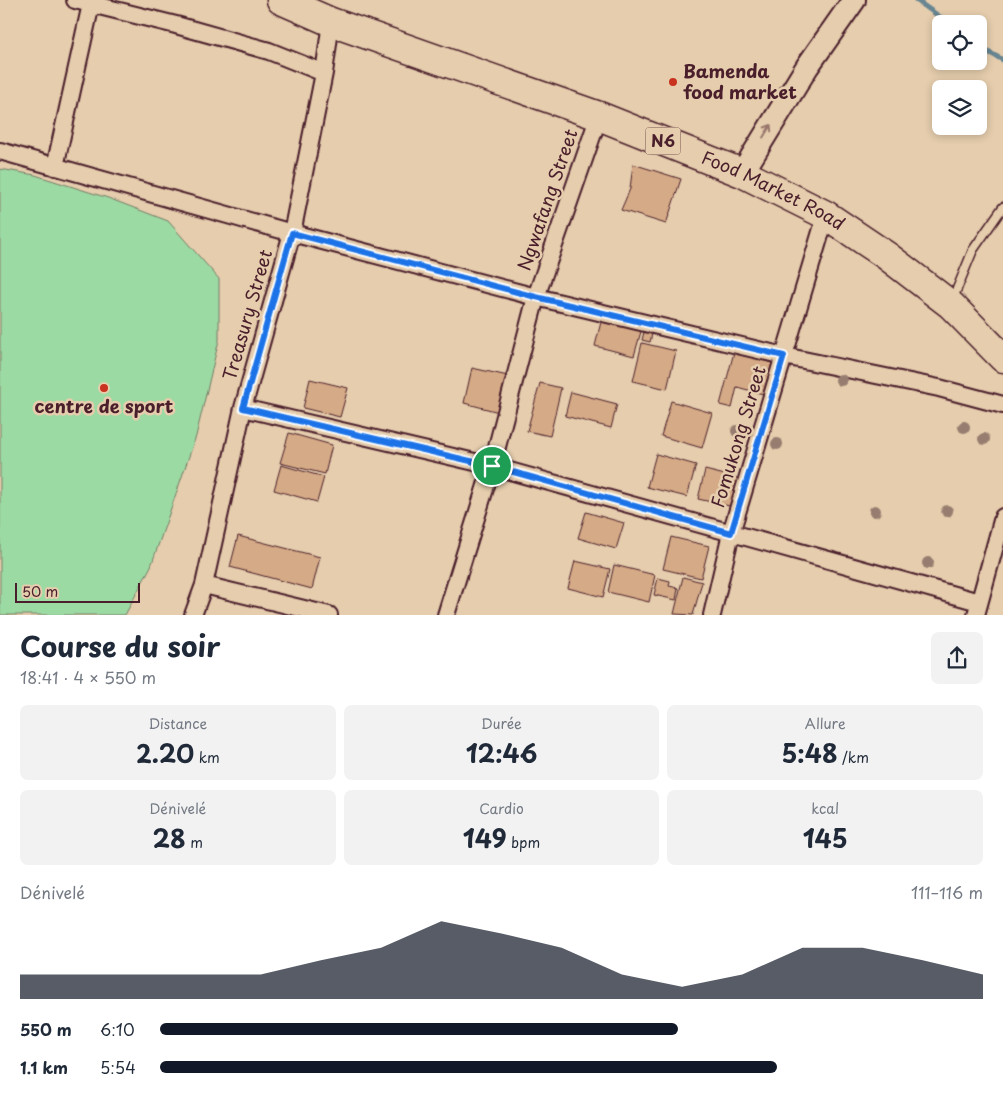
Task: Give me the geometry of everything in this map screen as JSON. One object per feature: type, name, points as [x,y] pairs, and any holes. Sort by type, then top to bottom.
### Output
[{"type":"highway","name":"Food Market Road","points":[[281,0],[331,22],[599,116],[742,173],[826,215],[887,256],[951,305],[1003,358]]},
{"type":"main road","points":[[742,173],[806,67],[854,0]]},
{"type":"street","points":[[55,167],[83,2],[269,51],[324,73]]},
{"type":"street","name":"Treasury Street","points":[[193,615],[204,585],[243,408],[292,233],[324,73],[331,22]]},
{"type":"street","name":"Ngwafang Street","points":[[446,615],[492,466],[536,297],[599,116]]},
{"type":"street","points":[[0,151],[292,233],[536,297],[784,356],[939,388],[1003,405]]},
{"type":"street","name":"Fomukong Street","points":[[712,615],[731,533],[826,215]]},
{"type":"street","points":[[243,408],[492,466],[731,533],[978,609],[1003,517]]},
{"type":"street","points":[[204,585],[329,615]]},
{"type":"lane","points":[[951,305],[973,250],[1003,207]]},
{"type":"green space","name":"centre de sport","points":[[0,169],[35,175],[108,198],[168,221],[219,279],[219,340],[196,436],[151,566],[125,615],[0,615]]},
{"type":"building","points":[[633,164],[681,179],[666,224],[621,210],[630,189]]},
{"type":"building","points":[[602,318],[642,328],[634,356],[595,346]]},
{"type":"building","points":[[644,332],[652,334],[650,342],[642,340]]},
{"type":"building","points":[[642,343],[676,351],[667,389],[633,381]]},
{"type":"building","points":[[734,352],[772,363],[763,394],[737,387],[732,408],[720,405]]},
{"type":"building","points":[[472,368],[508,376],[499,412],[464,403]]},
{"type":"building","points":[[310,379],[348,388],[340,417],[303,408]]},
{"type":"building","points":[[540,383],[561,388],[550,436],[527,431]]},
{"type":"building","points":[[571,392],[617,404],[611,428],[565,416]]},
{"type":"building","points":[[671,401],[712,413],[702,448],[661,436]]},
{"type":"building","points":[[289,433],[332,445],[325,474],[280,463]]},
{"type":"building","points":[[656,454],[696,465],[687,497],[647,487]]},
{"type":"building","points":[[281,465],[324,477],[317,502],[274,490]]},
{"type":"building","points":[[705,470],[741,479],[734,507],[698,499]]},
{"type":"building","points":[[586,512],[624,523],[616,549],[578,538]]},
{"type":"building","points":[[238,536],[320,557],[312,589],[230,567]]},
{"type":"building","points":[[671,537],[709,546],[701,578],[663,569]]},
{"type":"building","points":[[575,561],[610,569],[603,597],[568,588]]},
{"type":"building","points":[[614,565],[655,575],[649,602],[608,592]]},
{"type":"building","points":[[683,577],[702,582],[693,615],[674,614]]},
{"type":"building","points":[[658,578],[670,581],[669,586],[678,588],[676,600],[654,595]]},
{"type":"waterway","points":[[916,0],[937,15]]},
{"type":"waterway","points":[[987,51],[1003,60]]},
{"type":"place","name":"Bamenda food market","points":[[673,82]]},
{"type":"place","name":"centre de sport","points":[[104,388]]},
{"type":"route","points":[[292,233],[536,297],[784,356],[731,533],[492,466],[243,408],[292,233]]}]
